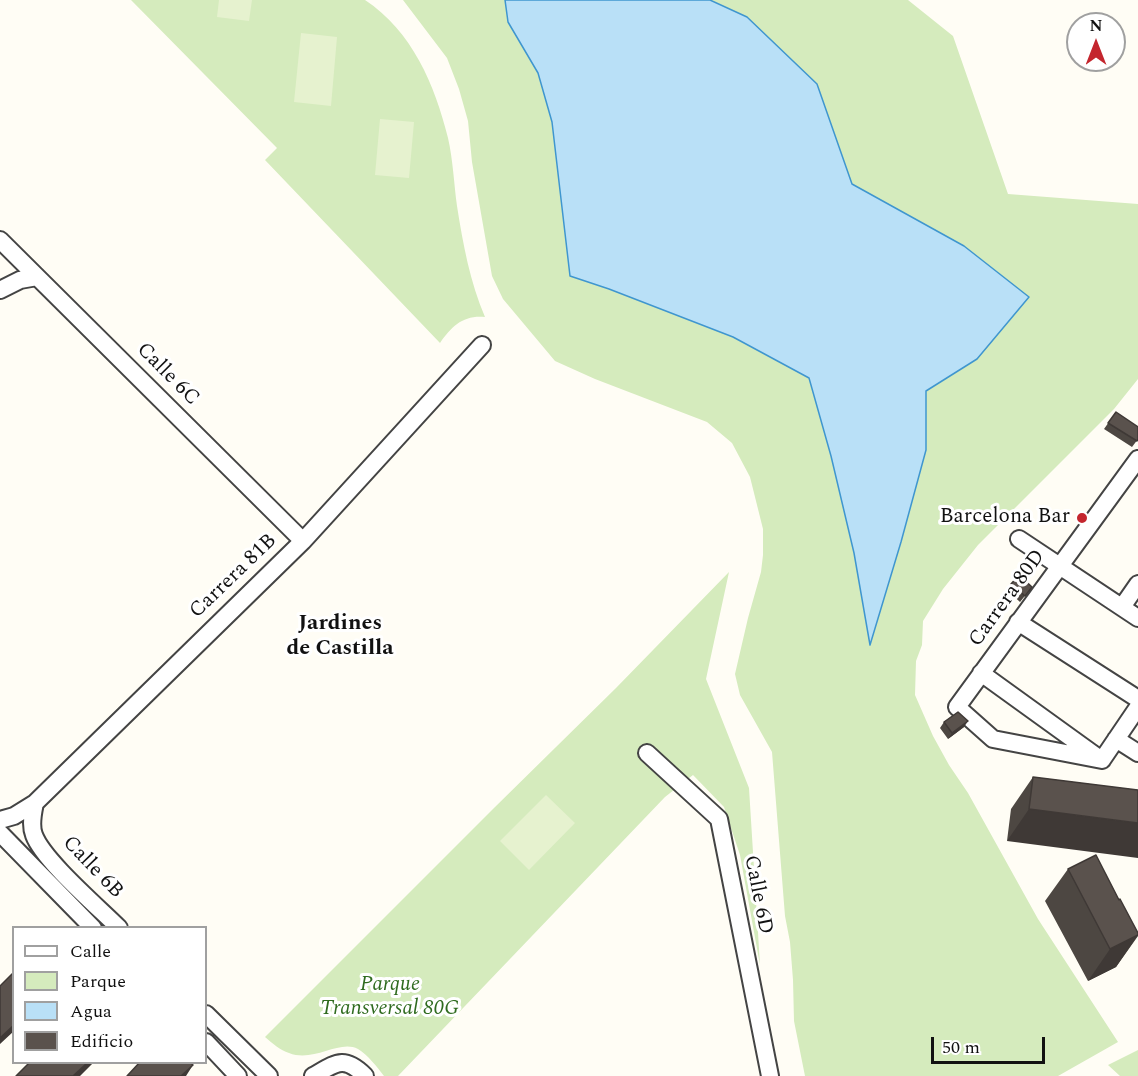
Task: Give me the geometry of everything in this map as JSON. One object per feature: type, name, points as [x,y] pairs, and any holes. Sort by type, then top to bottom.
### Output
[{"type":"street","name":"Calle 6C","points":[[0,240],[303,541]]},
{"type":"street","points":[[0,290],[20,280],[37,277]]},
{"type":"street","name":"Carrera 81B","points":[[0,820],[14,816],[35,803],[303,541],[482,345]]},
{"type":"street","name":"Carrera 80D","points":[[1102,760],[993,739],[957,707],[1138,459]]},
{"type":"street","points":[[1019,539],[1138,618]]},
{"type":"street","points":[[1122,607],[1138,584]]},
{"type":"street","points":[[1018,622],[1138,699]]},
{"type":"street","points":[[981,673],[1102,760],[1138,707]]},
{"type":"street","points":[[1116,739],[1138,753]]},
{"type":"street","name":"Calle 6D","points":[[647,753],[719,819],[770,1076]]},
{"type":"street","name":"Calle 6B","points":[[35,803],[33,835],[42,850],[118,926]]},
{"type":"street","name":"Calle 6B","points":[[0,833],[92,926]]},
{"type":"street","points":[[207,1015],[269,1076]]},
{"type":"street","points":[[207,1043],[238,1076]]},
{"type":"street","points":[[313,1076],[337,1063],[346,1062],[356,1067],[365,1076]]},
{"type":"green space","points":[[131,0],[365,0],[382,13],[396,27],[419,61],[443,118],[450,146],[457,206],[468,263],[485,317],[464,320],[449,331],[440,343],[265,160],[277,148]]},
{"type":"green space","points":[[219,0],[252,0],[249,21],[217,17]]},
{"type":"green space","points":[[403,0],[908,0],[953,36],[1008,194],[1138,204],[1138,379],[1114,409],[978,545],[943,589],[923,621],[922,645],[916,661],[915,695],[933,736],[968,793],[1038,919],[1118,1042],[1058,1076],[805,1076],[794,1021],[790,942],[785,916],[772,752],[740,695],[735,674],[761,572],[763,555],[763,529],[750,477],[732,443],[707,422],[595,379],[555,361],[503,299],[492,276],[472,162],[468,121],[459,89],[447,58]]},
{"type":"green space","points":[[301,33],[337,37],[331,106],[294,102]]},
{"type":"green space","points":[[380,119],[414,122],[409,178],[375,175]]},
{"type":"green space","name":"Parque Transversal 80G","points":[[729,572],[706,679],[749,788],[760,965],[740,855],[724,807],[693,775],[665,797],[398,1076],[384,1076],[358,1049],[343,1047],[298,1055],[283,1050],[265,1037],[616,688]]},
{"type":"green space","points":[[546,795],[575,823],[529,870],[500,841]]},
{"type":"green space","points":[[1138,1050],[1138,1076],[1120,1076],[1108,1065]]},
{"type":"water","points":[[505,0],[710,0],[747,17],[817,84],[852,184],[964,246],[1029,297],[977,359],[926,391],[926,450],[870,645],[854,553],[831,456],[809,378],[733,337],[570,276],[552,122],[538,73],[508,22]]},
{"type":"building","points":[[1116,412],[1138,427],[1137,441],[1108,423]]},
{"type":"building","points":[[1019,575],[1032,587],[1025,596],[1011,584]]},
{"type":"building","points":[[958,712],[968,721],[952,733],[944,722]]},
{"type":"building","points":[[1033,777],[1138,790],[1138,823],[1029,809]]},
{"type":"building","points":[[1096,855],[1138,933],[1110,949],[1068,869]]},
{"type":"building","points":[[12,974],[12,1027],[0,1038],[0,986]]},
{"type":"building","points":[[28,1064],[86,1064],[73,1076],[16,1076]]},
{"type":"building","points":[[138,1064],[193,1065],[181,1076],[127,1076]]},
{"type":"place","name":"Barcelona Bar","points":[[1082,518]]},
{"type":"district","name":"Jardines de Castilla","points":[[340,638]]}]
